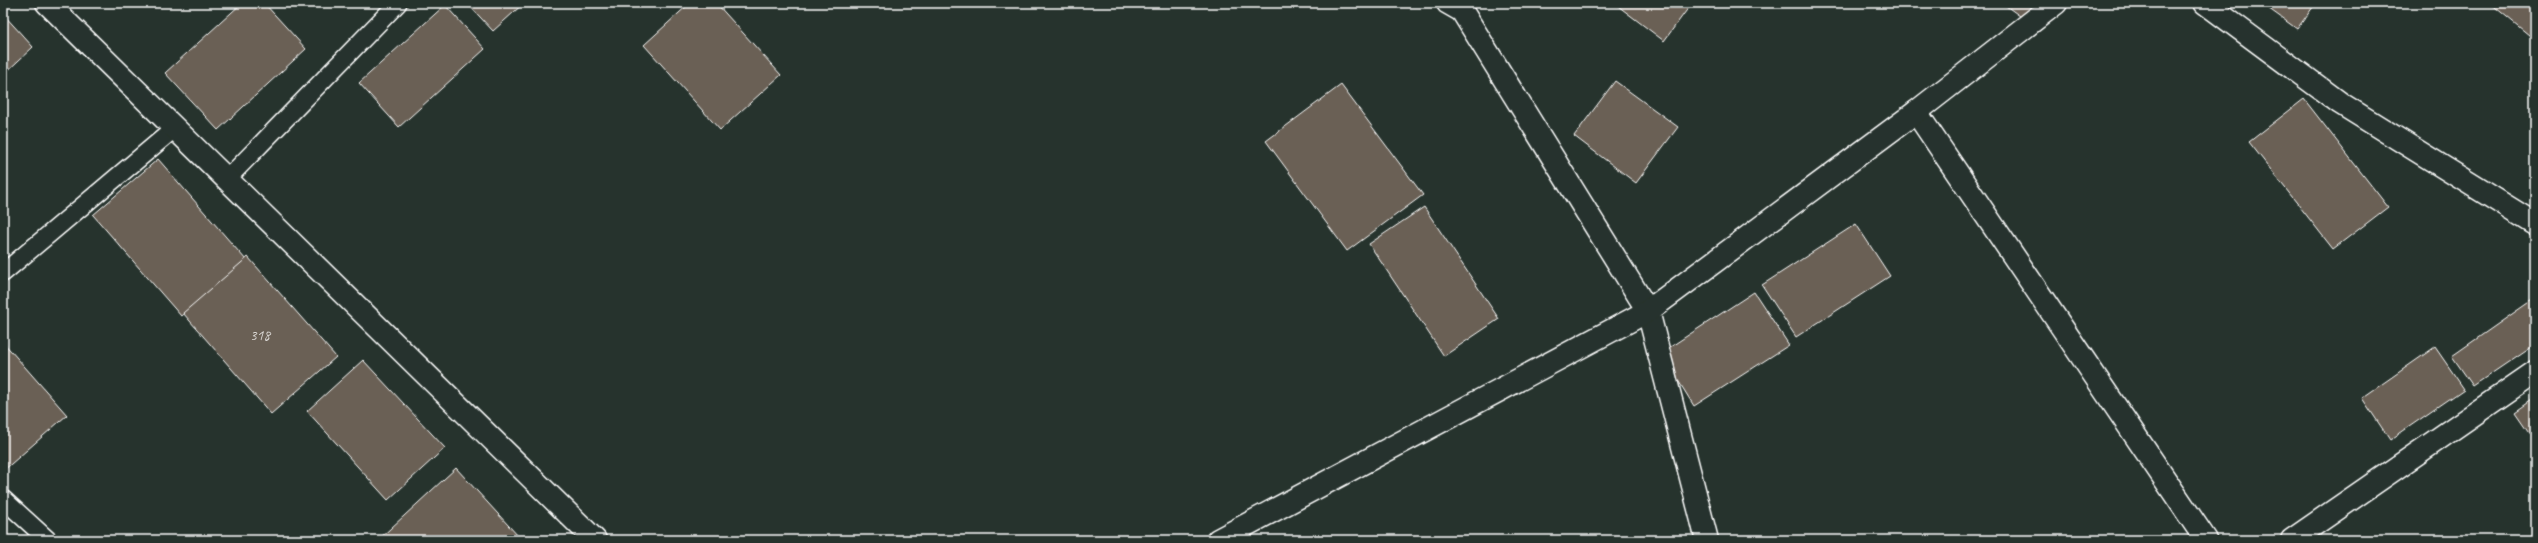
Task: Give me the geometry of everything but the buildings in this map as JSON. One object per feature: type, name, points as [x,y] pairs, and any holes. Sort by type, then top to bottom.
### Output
[{"type":"street","points":[[47,3],[595,540]]},
{"type":"street","points":[[1448,3],[1462,11],[1648,311],[1707,540]]},
{"type":"street","points":[[1218,540],[1648,311],[1916,112],[2056,3]]},
{"type":"street","points":[[2205,3],[2340,104],[2535,224]]},
{"type":"street","points":[[1916,112],[2206,540]]},
{"type":"street","points":[[2292,540],[2535,372]]},
{"type":"lane","points":[[227,179],[398,3]]},
{"type":"lane","points":[[3,273],[175,128]]},
{"type":"lane","points":[[3,499],[48,540]]}]
